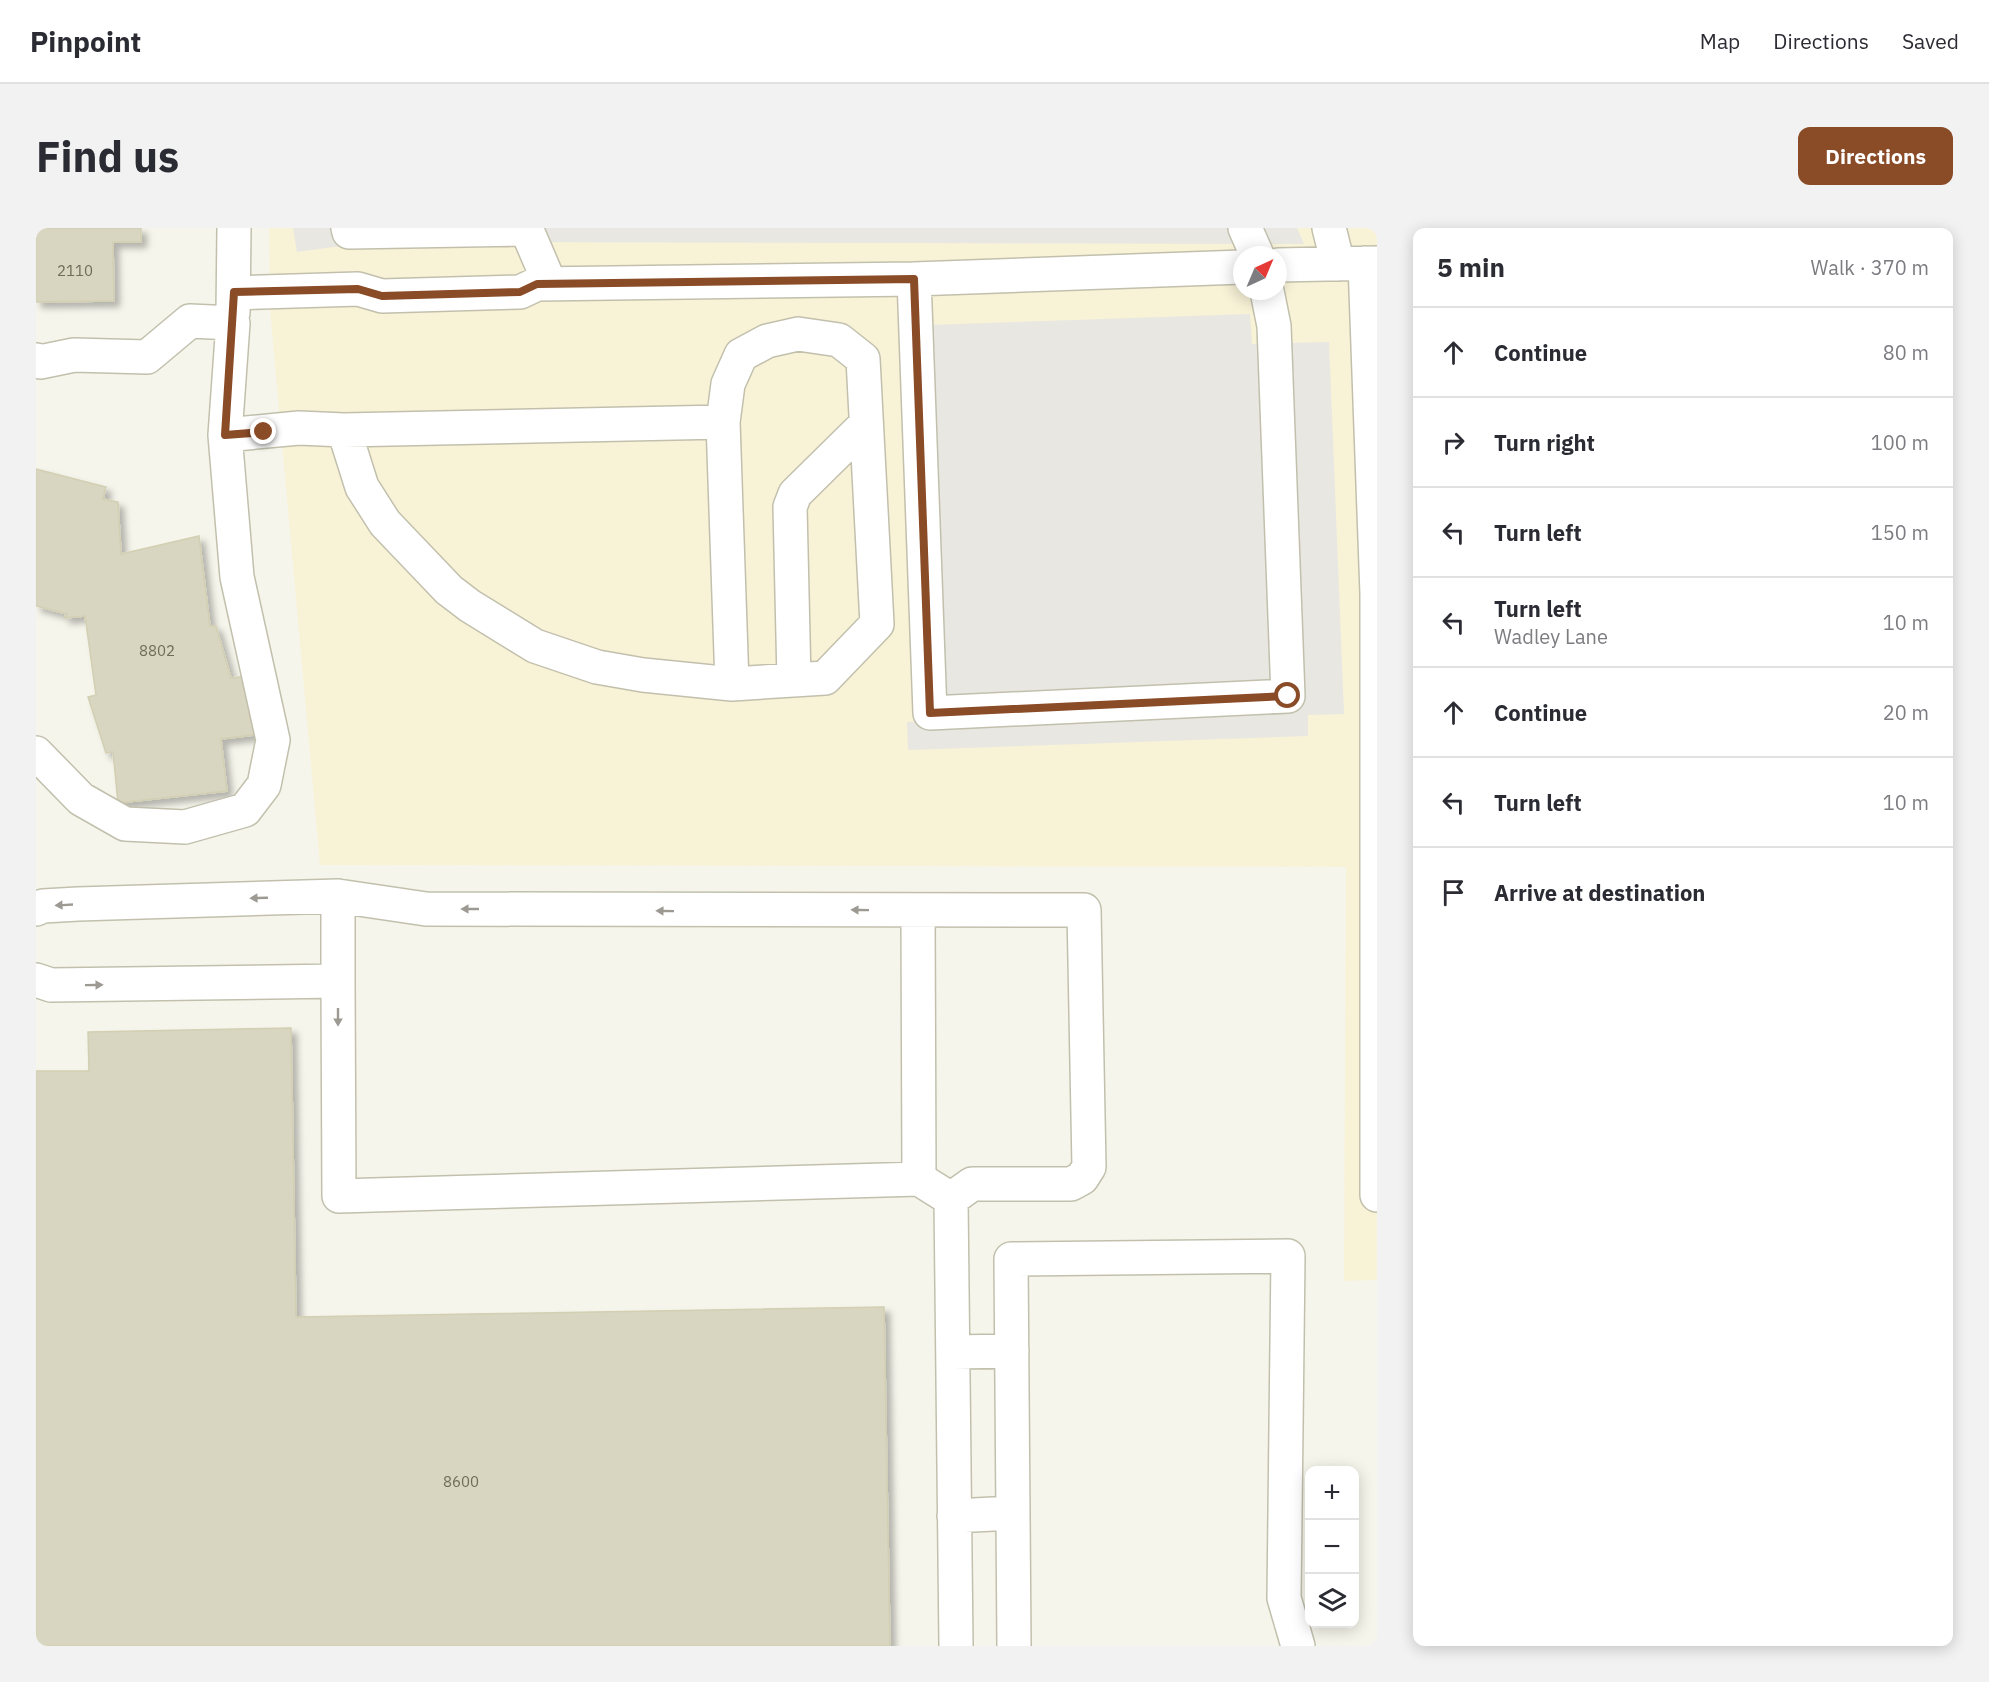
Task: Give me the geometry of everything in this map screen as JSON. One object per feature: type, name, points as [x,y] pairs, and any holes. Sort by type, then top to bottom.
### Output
[{"type":"street","points":[[36,753],[81,799],[125,824],[185,827],[245,810],[264,785],[273,740],[237,577],[225,435],[234,308],[234,228]]},
{"type":"street","points":[[348,228],[349,232],[526,228],[543,284]]},
{"type":"street","points":[[1245,228],[1253,246]]},
{"type":"street","points":[[1329,228],[1360,263],[1377,594],[1377,1195]]},
{"type":"street","points":[[1287,265],[1360,263]]},
{"type":"street","points":[[36,360],[40,362],[74,355],[147,357],[190,321],[234,308],[358,289],[384,279],[453,285],[521,273],[543,284],[914,279],[1233,267]]},
{"type":"street","points":[[914,279],[930,713],[1288,696],[1274,326],[1269,300]]},
{"type":"street","points":[[344,430],[362,487],[385,523],[449,590],[470,606],[535,646],[597,667],[643,675],[732,684],[825,678],[876,624],[863,359],[839,340],[798,334],[767,341],[741,355],[728,384],[723,422],[732,684]]},
{"type":"street","points":[[225,435],[299,428],[344,430],[723,422]]},
{"type":"street","points":[[794,680],[790,507],[795,494],[865,425]]},
{"type":"street","points":[[338,896],[339,1196],[919,1179],[951,1198]]},
{"type":"street","points":[[36,909],[43,906],[78,904],[338,896],[426,909],[1084,910],[1089,1167],[1082,1178],[1071,1184],[972,1184],[951,1198]]},
{"type":"street","points":[[918,911],[919,1179]]},
{"type":"street","points":[[36,980],[51,986],[338,981]]},
{"type":"street","points":[[951,1198],[956,1646]]},
{"type":"street","points":[[1014,1646],[1011,1259],[1288,1256],[1284,1598],[1298,1646]]},
{"type":"street","points":[[953,1352],[1012,1351]]},
{"type":"street","points":[[954,1516],[1013,1513]]},
{"type":"shaded area","points":[[269,228],[1377,228],[1377,1280],[1344,1281],[1346,867],[320,865],[270,309]]},
{"type":"shaded area","points":[[293,228],[1297,228],[1304,244],[490,242],[333,247],[297,252]]},
{"type":"shaded area","points":[[1250,314],[1252,344],[1329,342],[1344,714],[1308,715],[1308,736],[908,750],[907,722],[944,720],[929,325]]},
{"type":"building","points":[[36,228],[141,228],[141,242],[113,242],[114,301],[36,302]]},
{"type":"building","points":[[36,469],[106,487],[103,499],[118,502],[121,554],[199,536],[210,626],[216,626],[231,678],[248,676],[254,735],[221,739],[227,791],[118,803],[113,752],[106,753],[88,697],[96,695],[85,616],[64,618],[67,614],[36,606]]},
{"type":"building","points":[[291,1028],[296,1317],[884,1307],[890,1646],[36,1646],[36,1071],[89,1071],[88,1032]]},
{"type":"route","points":[[264,432],[225,435],[234,292],[358,289],[382,296],[520,292],[537,284],[914,279],[930,713],[1288,696]]}]
